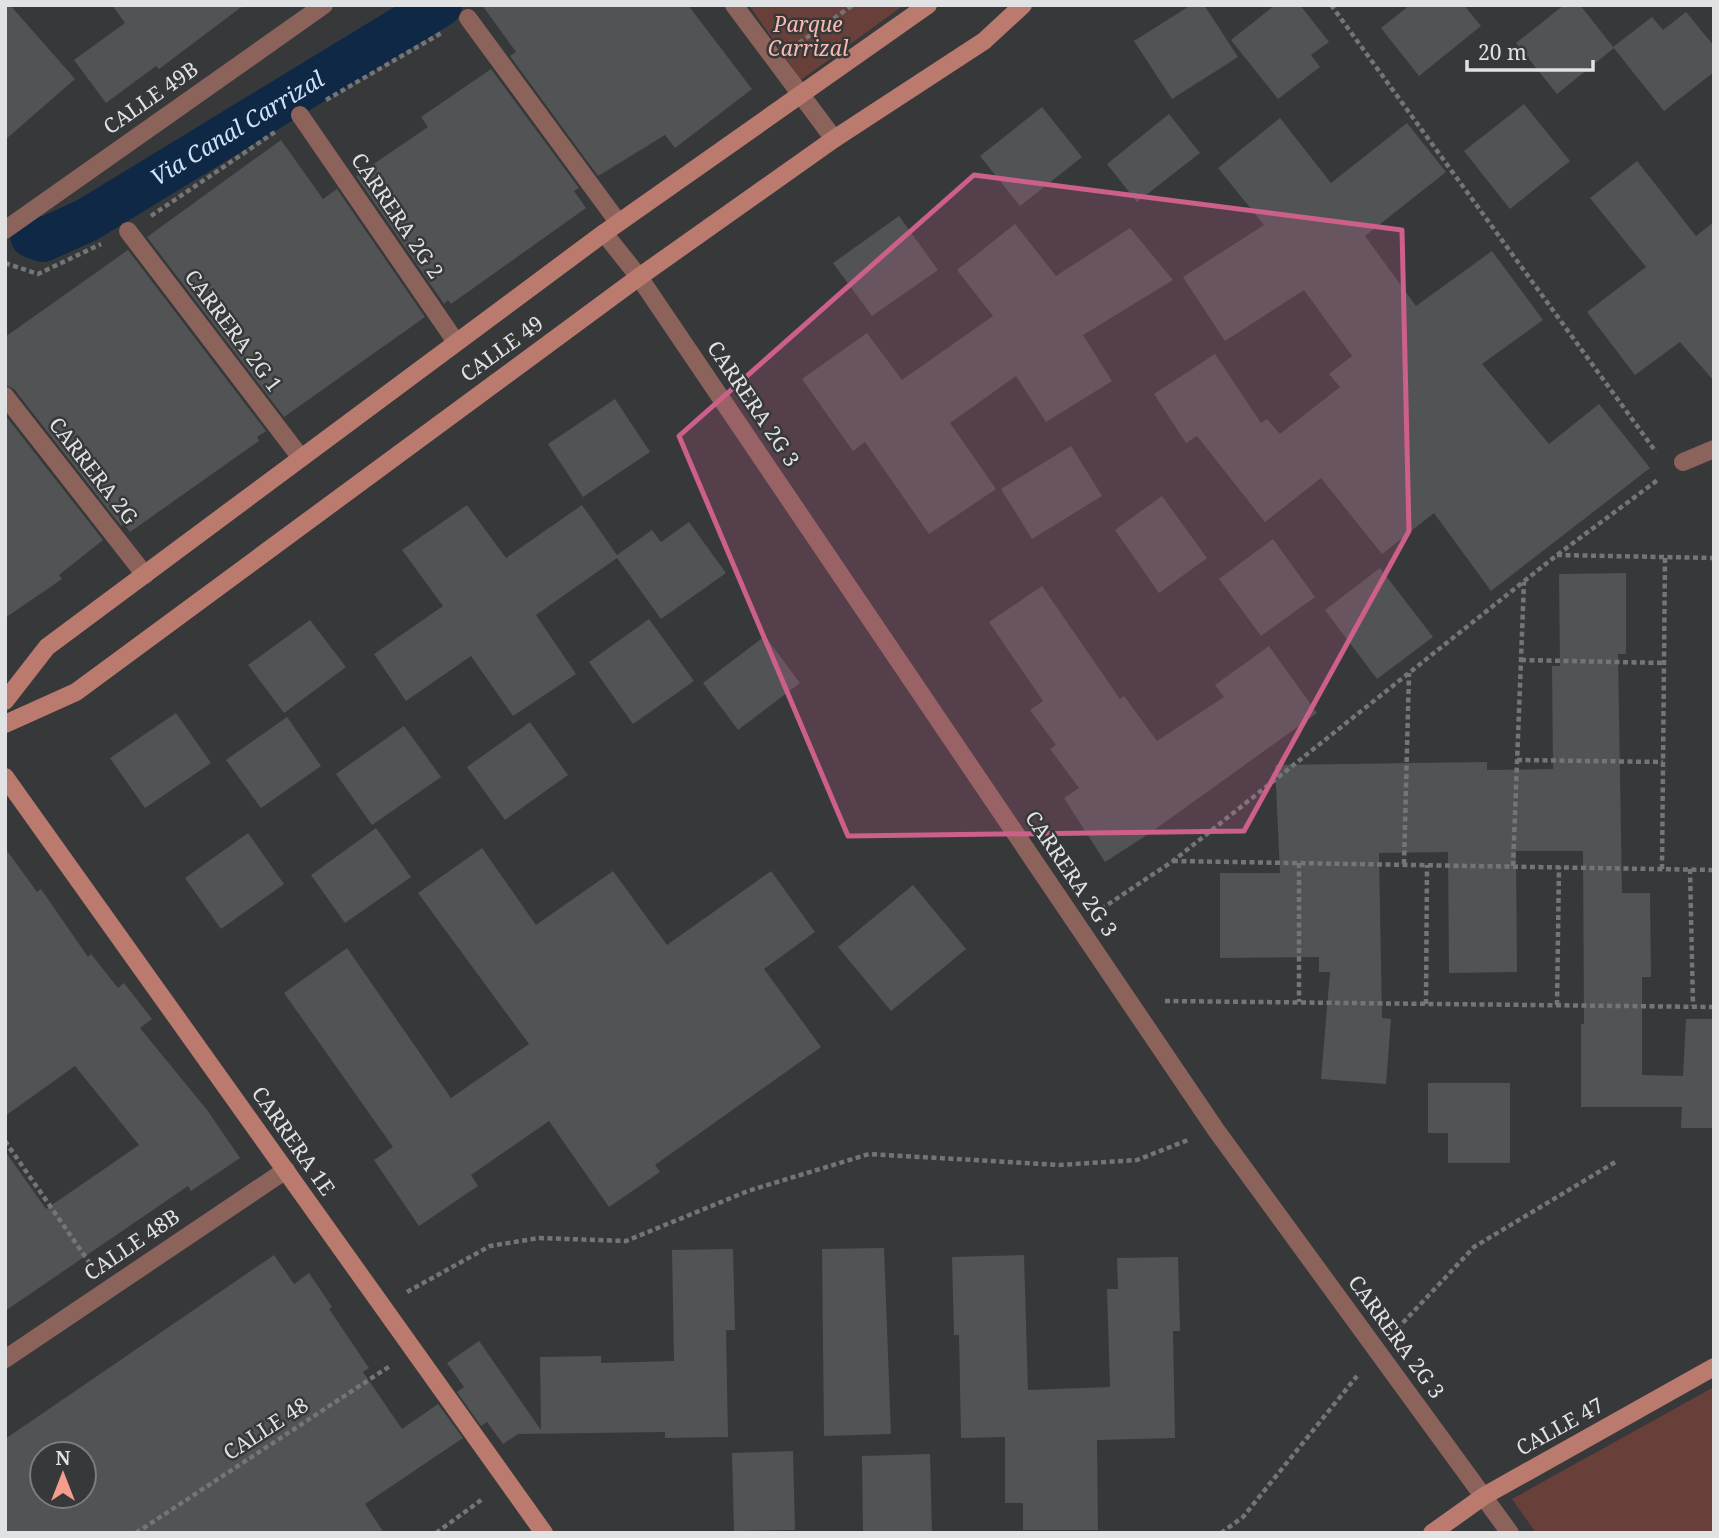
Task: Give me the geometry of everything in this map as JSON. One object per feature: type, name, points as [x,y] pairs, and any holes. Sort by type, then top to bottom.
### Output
[{"type":"street","name":"CALLE 49B","points":[[5,230],[324,5]]},
{"type":"street","points":[[734,5],[834,139]]},
{"type":"street","name":"CALLE 49","points":[[5,701],[47,647],[611,228],[928,5]]},
{"type":"street","name":"CALLE 49","points":[[5,724],[76,692],[639,276],[834,139],[984,41],[1023,5]]},
{"type":"street","name":"CARRERA 2G 3","points":[[468,18],[611,228],[639,276],[1216,1130],[1510,1533]]},
{"type":"street","name":"CARRERA 2G 2","points":[[300,115],[456,342]]},
{"type":"street","name":"CARRERA 2G 1","points":[[128,232],[301,458]]},
{"type":"street","name":"CARRERA 2G","points":[[5,396],[145,575]]},
{"type":"street","points":[[1676,466],[1714,449]]},
{"type":"street","name":"CARRERA 1E","points":[[5,776],[544,1533]]},
{"type":"street","name":"CALLE 48B","points":[[5,1359],[286,1170]]},
{"type":"street","name":"CALLE 47","points":[[1432,1533],[1484,1496],[1714,1367]]},
{"type":"path","points":[[774,60],[853,5]]},
{"type":"path","points":[[1078,925],[1173,861],[1556,555],[1676,466],[1331,5]]},
{"type":"path","points":[[5,263],[38,274],[128,232],[300,115],[468,18]]},
{"type":"path","points":[[1556,555],[1714,558]]},
{"type":"path","points":[[1662,869],[1665,557]]},
{"type":"path","points":[[1513,866],[1524,582]]},
{"type":"path","points":[[1521,660],[1664,663]]},
{"type":"path","points":[[1404,864],[1409,672]]},
{"type":"path","points":[[1517,760],[1663,762]]},
{"type":"path","points":[[1173,861],[1714,870]]},
{"type":"path","points":[[1299,863],[1299,1002]]},
{"type":"path","points":[[1426,1004],[1427,865]]},
{"type":"path","points":[[1557,1005],[1559,867]]},
{"type":"path","points":[[1690,869],[1693,1006]]},
{"type":"path","points":[[1128,1000],[1714,1007]]},
{"type":"path","points":[[382,1306],[490,1246],[539,1238],[626,1241],[748,1191],[869,1154],[1059,1165],[1137,1160],[1216,1130]]},
{"type":"path","points":[[5,1141],[107,1289]]},
{"type":"path","points":[[1222,1533],[1244,1517],[1378,1350],[1474,1247],[1617,1161]]},
{"type":"path","name":"CALLE 48","points":[[136,1533],[413,1351]]},
{"type":"path","points":[[436,1533],[508,1481]]},
{"type":"highlighted area","points":[[974,175],[1402,230],[1409,531],[1244,831],[848,836],[679,436]]},
{"type":"green space","name":"Parque Carrizal","points":[[749,5],[904,5],[801,80]]},
{"type":"green space","points":[[1714,1387],[1714,1533],[1536,1533],[1512,1499]]},
{"type":"building","points":[[5,5],[10,5],[75,79],[5,140]]},
{"type":"building","points":[[112,5],[244,5],[159,69],[156,66],[106,103],[74,60],[125,23]]},
{"type":"building","points":[[482,5],[688,5],[752,89],[675,148],[665,135],[598,176],[510,56],[516,52]]},
{"type":"building","points":[[1191,5],[1204,5],[1238,57],[1172,99],[1134,41]]},
{"type":"building","points":[[1275,5],[1300,5],[1329,42],[1311,55],[1320,67],[1278,99],[1231,40]]},
{"type":"building","points":[[1410,5],[1464,5],[1481,26],[1419,76],[1381,28]]},
{"type":"building","points":[[1564,5],[1580,5],[1614,48],[1557,94],[1516,43]]},
{"type":"building","points":[[1686,12],[1714,46],[1714,72],[1664,111],[1613,47],[1652,17],[1663,30]]},
{"type":"building","points":[[491,69],[579,188],[574,191],[586,208],[451,304],[448,300],[444,304],[356,176],[428,127],[421,117]]},
{"type":"building","points":[[1524,104],[1570,161],[1510,209],[1464,151]]},
{"type":"building","points":[[1042,107],[1082,157],[1020,206],[980,156]]},
{"type":"building","points":[[1169,114],[1200,153],[1137,202],[1107,164]]},
{"type":"building","points":[[1280,118],[1331,183],[1407,123],[1446,172],[1365,236],[1416,306],[1492,251],[1543,320],[1482,364],[1549,444],[1599,404],[1650,468],[1491,591],[1434,513],[1382,554],[1321,478],[1265,522],[1197,436],[1186,443],[1154,394],[1215,354],[1261,423],[1267,419],[1280,434],[1340,387],[1329,374],[1352,356],[1304,290],[1225,341],[1183,277],[1264,225],[1218,168]]},
{"type":"building","points":[[281,140],[323,199],[337,189],[425,317],[284,417],[147,237]]},
{"type":"building","points":[[1637,161],[1696,236],[1714,222],[1714,381],[1680,342],[1635,375],[1587,312],[1646,267],[1590,198]]},
{"type":"building","points":[[899,216],[938,270],[872,316],[833,263]]},
{"type":"building","points":[[1015,224],[1056,276],[1130,228],[1173,280],[1083,335],[1112,381],[1046,422],[1016,376],[950,423],[996,489],[929,534],[865,442],[853,451],[802,379],[867,333],[902,380],[993,316],[957,270]]},
{"type":"building","points":[[128,250],[266,431],[257,437],[259,441],[130,532],[124,524],[121,526],[14,389],[5,385],[5,337]]},
{"type":"building","points":[[615,399],[650,452],[583,497],[548,444]]},
{"type":"building","points":[[5,415],[103,540],[59,575],[62,579],[5,618]]},
{"type":"building","points":[[1071,446],[1102,496],[1032,539],[1001,489]]},
{"type":"building","points":[[1162,496],[1207,558],[1159,593],[1115,530]]},
{"type":"building","points":[[467,505],[506,558],[582,505],[617,555],[652,530],[661,542],[689,522],[726,573],[661,619],[617,558],[536,615],[576,674],[513,716],[471,656],[406,701],[374,654],[443,606],[402,550]]},
{"type":"building","points":[[1273,539],[1315,597],[1261,636],[1219,579]]},
{"type":"building","points":[[1380,568],[1433,637],[1377,679],[1325,610]]},
{"type":"building","points":[[1626,573],[1626,654],[1618,654],[1622,893],[1650,893],[1651,977],[1642,977],[1642,1075],[1683,1076],[1686,1019],[1714,1019],[1714,1128],[1681,1128],[1682,1107],[1581,1107],[1581,1024],[1584,1024],[1583,851],[1516,851],[1517,972],[1449,973],[1448,852],[1379,853],[1382,1018],[1391,1019],[1386,1084],[1321,1079],[1330,972],[1319,972],[1319,957],[1220,958],[1220,873],[1280,873],[1275,765],[1487,762],[1487,770],[1553,769],[1552,666],[1560,666],[1559,574]]},
{"type":"building","points":[[1042,586],[1120,699],[1124,696],[1157,741],[1224,697],[1215,685],[1269,646],[1317,713],[1150,833],[1105,862],[1064,798],[1079,788],[1050,749],[1056,745],[1030,710],[1043,701],[989,622]]},
{"type":"building","points":[[649,619],[694,681],[633,724],[589,662]]},
{"type":"building","points":[[310,620],[346,667],[284,713],[248,665]]},
{"type":"building","points":[[765,636],[800,683],[738,730],[703,683]]},
{"type":"building","points":[[176,713],[211,763],[145,808],[110,758]]},
{"type":"building","points":[[287,717],[321,766],[261,808],[226,760]]},
{"type":"building","points":[[530,722],[568,775],[505,820],[467,767]]},
{"type":"building","points":[[404,726],[441,777],[372,825],[336,774]]},
{"type":"building","points":[[376,828],[411,877],[345,923],[311,875]]},
{"type":"building","points":[[248,833],[284,884],[221,929],[185,878]]},
{"type":"building","points":[[5,848],[37,892],[41,889],[88,957],[91,954],[118,988],[124,983],[152,1019],[140,1028],[207,1110],[240,1158],[191,1191],[188,1186],[5,1311],[5,1151],[46,1209],[139,1145],[75,1066],[5,1116]]},
{"type":"building","points":[[482,848],[536,925],[613,871],[667,945],[771,871],[815,932],[764,969],[821,1047],[655,1165],[660,1172],[609,1207],[549,1121],[471,1175],[478,1186],[419,1226],[374,1160],[393,1147],[284,993],[347,948],[451,1098],[529,1044],[418,893]]},
{"type":"building","points":[[913,885],[966,949],[891,1011],[838,947]]},
{"type":"building","points":[[1428,1083],[1510,1083],[1510,1163],[1448,1163],[1448,1133],[1428,1133]]},
{"type":"building","points":[[884,1248],[891,1434],[824,1436],[822,1249]]},
{"type":"building","points":[[733,1249],[735,1330],[726,1330],[728,1437],[665,1438],[665,1432],[518,1434],[503,1444],[487,1422],[481,1426],[457,1392],[464,1387],[447,1363],[479,1341],[541,1430],[540,1357],[601,1356],[601,1363],[674,1361],[672,1250]]},
{"type":"building","points":[[274,1255],[294,1284],[309,1273],[332,1307],[329,1309],[369,1368],[363,1372],[402,1429],[438,1404],[463,1438],[365,1504],[384,1533],[5,1533],[5,1439]]},
{"type":"building","points":[[1024,1255],[1028,1390],[1110,1387],[1107,1289],[1118,1289],[1117,1258],[1178,1257],[1180,1331],[1173,1331],[1175,1438],[1097,1440],[1098,1530],[1023,1530],[1023,1503],[1005,1503],[1005,1437],[961,1438],[959,1335],[954,1335],[952,1257]]},
{"type":"building","points":[[793,1451],[795,1530],[734,1531],[732,1453]]},
{"type":"building","points":[[930,1454],[932,1533],[863,1533],[862,1456]]},
{"type":"waterway","name":"Via Canal Carrizal","points":[[32,236],[43,240],[87,220],[440,5]]}]
